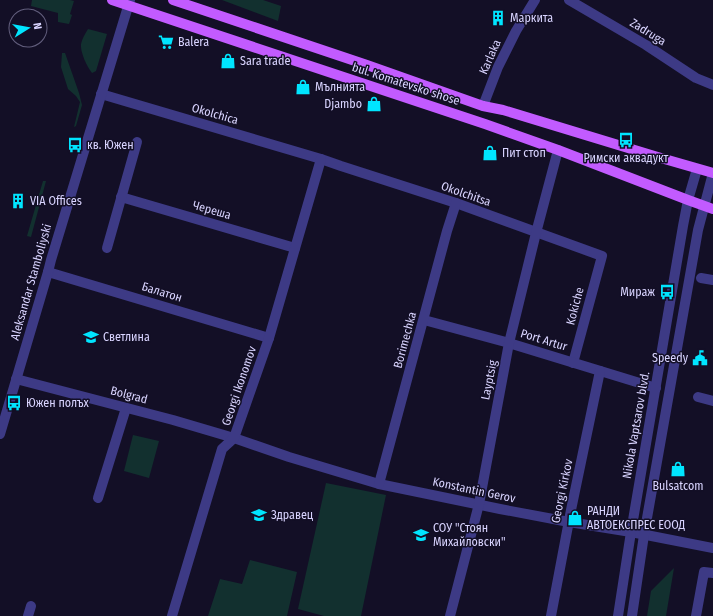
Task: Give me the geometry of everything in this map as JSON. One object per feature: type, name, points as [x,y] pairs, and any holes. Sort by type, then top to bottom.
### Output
[{"type":"main road","name":"bul. Komatevsko shose","points":[[112,0],[128,2],[485,124],[708,207]]},
{"type":"main road","name":"bul. Komatevsko shose","points":[[173,0],[360,62],[483,106],[503,110],[713,173]]},
{"type":"street","name":"Karlaka","points":[[483,106],[498,67],[513,37],[535,0]]},
{"type":"street","name":"Zadruga","points":[[569,0],[646,45],[696,78],[713,85]]},
{"type":"street","name":"Aleksandar Stamboliyski","points":[[0,434],[128,2]]},
{"type":"street","name":"Okolchica","points":[[101,94],[321,159]]},
{"type":"street","points":[[107,248],[137,142]]},
{"type":"street","name":"Layptsig","points":[[450,616],[479,504],[510,343],[536,232],[558,150]]},
{"type":"street","name":"Okolchitsa","points":[[321,159],[456,203],[602,256]]},
{"type":"street","name":"Georgi Ikonomov","points":[[172,616],[222,450],[234,438],[269,338],[321,159]]},
{"type":"street","name":"Nikola Vaptsarov blvd.","points":[[618,616],[688,200],[697,169]]},
{"type":"street","points":[[632,616],[644,534],[695,246],[708,207],[713,173]]},
{"type":"street","name":"Череша","points":[[121,197],[295,248]]},
{"type":"street","name":"Borimechka","points":[[379,484],[447,231],[456,203]]},
{"type":"street","name":"Kokiche","points":[[573,363],[602,256]]},
{"type":"street","name":"Балатон","points":[[48,272],[269,338]]},
{"type":"street","points":[[701,278],[713,280]]},
{"type":"street","name":"Port Artur","points":[[424,320],[510,343],[656,388]]},
{"type":"street","name":"Georgi Kirkov","points":[[551,616],[600,371]]},
{"type":"street","name":"Bolgrad","points":[[16,379],[173,420],[234,438]]},
{"type":"street","points":[[698,397],[713,401]]},
{"type":"street","points":[[98,498],[126,408]]},
{"type":"street","name":"Konstantin Gerov","points":[[234,438],[289,457],[379,484],[569,522],[644,534],[713,548]]},
{"type":"street","points":[[696,616],[704,572],[713,574]]},
{"type":"green space","points":[[32,0],[74,1],[69,24],[58,22],[58,13],[48,10],[48,8],[31,6]]},
{"type":"green space","points":[[222,0],[263,0],[281,6],[278,21]]},
{"type":"green space","points":[[88,29],[107,34],[96,71],[92,73],[84,59],[81,47],[82,40]]},
{"type":"green space","points":[[62,53],[65,53],[82,105],[76,126],[74,127],[80,102],[68,89],[61,67]]},
{"type":"green space","points":[[43,181],[46,181],[31,237],[27,236]]},
{"type":"green space","points":[[133,435],[159,441],[149,478],[124,471]]},
{"type":"green space","points":[[326,483],[386,495],[361,616],[324,616],[298,609]]},
{"type":"green space","points":[[250,560],[297,572],[287,616],[208,616],[220,579],[242,584]]},
{"type":"green space","points":[[674,568],[666,616],[647,616],[651,591]]},
{"type":"place","name":"Маркита","points":[[498,18]]},
{"type":"place","name":"Balera","points":[[166,42]]},
{"type":"place","name":"Sara trade","points":[[228,61]]},
{"type":"place","name":"Мълнията","points":[[303,87]]},
{"type":"place","name":"Djambo","points":[[374,104]]},
{"type":"place","name":"Римски аквадукт","points":[[626,140]]},
{"type":"place","name":"кв. Южен","points":[[75,145]]},
{"type":"place","name":"Пит стоп","points":[[490,153]]},
{"type":"place","name":"VIA Offices","points":[[18,201]]},
{"type":"place","name":"Мираж","points":[[667,292]]},
{"type":"place","name":"Светлина","points":[[91,337]]},
{"type":"place","name":"Speedy","points":[[700,358]]},
{"type":"place","name":"Южен полъх","points":[[14,403]]},
{"type":"place","name":"Bulsatcom","points":[[678,469]]},
{"type":"place","name":"Здравец","points":[[259,515]]},
{"type":"place","name":"РАНДИ АВТОЕКСПРЕС ЕООД","points":[[575,518]]},
{"type":"place","name":"СОУ \"Стоян Михайловски\"","points":[[421,535]]}]
